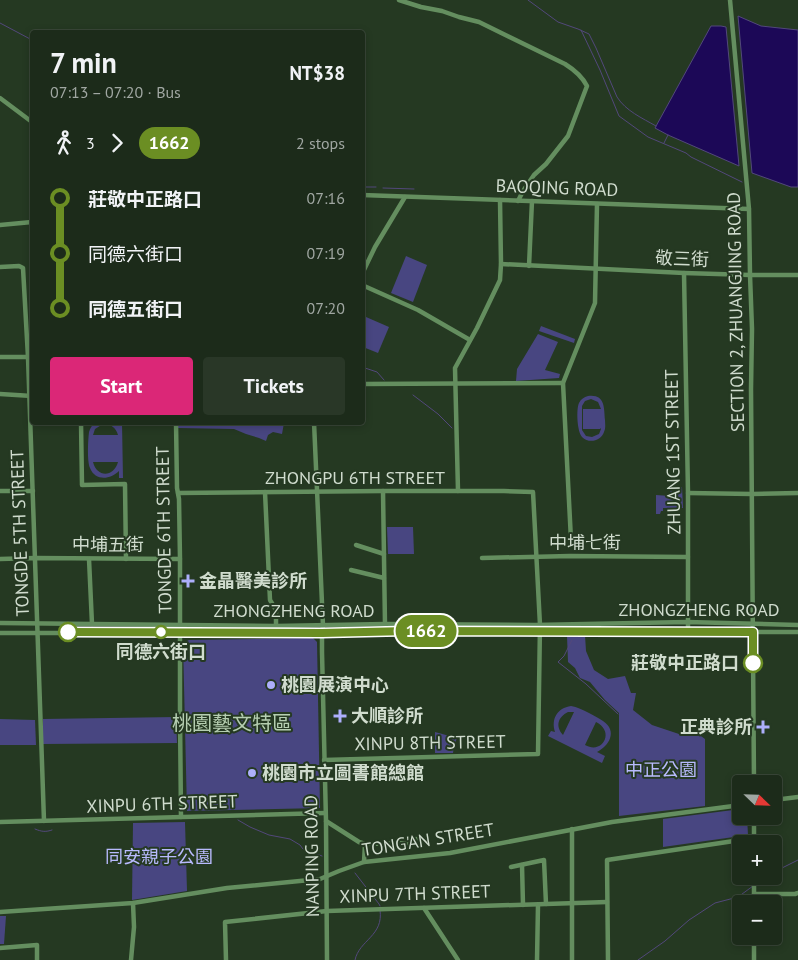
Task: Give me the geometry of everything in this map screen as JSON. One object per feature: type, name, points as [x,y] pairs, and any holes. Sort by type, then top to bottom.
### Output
[{"type":"street","points":[[399,0],[487,25],[573,69],[585,82],[586,86],[568,136],[546,164],[534,175],[518,201]]},
{"type":"street","name":"SECTION 2, ZHUANGJING ROAD","points":[[730,0],[750,209],[754,775]]},
{"type":"street","points":[[0,98],[30,120]]},
{"type":"street","name":"BAOQING ROAD","points":[[365,195],[750,209]]},
{"type":"street","points":[[365,268],[405,197]]},
{"type":"street","points":[[458,491],[455,368],[500,280],[500,200]]},
{"type":"street","points":[[529,266],[532,201]]},
{"type":"street","points":[[571,540],[563,383],[595,303],[597,204]]},
{"type":"street","points":[[0,225],[30,222]]},
{"type":"street","name":"敬三街","points":[[501,264],[684,273],[798,275]]},
{"type":"street","name":"TONGDE 5TH STREET","points":[[0,267],[19,266],[23,268],[30,357]]},
{"type":"street","name":"ZHUANG 1ST STREET","points":[[684,273],[688,493],[688,632]]},
{"type":"street","points":[[365,286],[418,310],[470,340]]},
{"type":"street","points":[[0,356],[30,357]]},
{"type":"street","points":[[365,384],[563,383]]},
{"type":"street","points":[[0,394],[30,396]]},
{"type":"street","name":"TONGDE 5TH STREET","points":[[32,425],[44,820]]},
{"type":"street","points":[[82,425],[82,484],[124,484],[126,559]]},
{"type":"street","name":"TONGDE 6TH STREET","points":[[176,425],[181,625],[181,817]]},
{"type":"street","name":"NANPING ROAD","points":[[314,425],[324,626],[322,633],[327,960]]},
{"type":"street","points":[[0,491],[33,491]]},
{"type":"street","points":[[383,491],[385,632]]},
{"type":"street","points":[[265,492],[270,600],[276,610],[276,626]]},
{"type":"street","name":"ZHONGPU 6TH STREET","points":[[178,493],[533,492],[536,556]]},
{"type":"street","points":[[688,493],[798,493]]},
{"type":"street","points":[[356,545],[384,554]]},
{"type":"street","points":[[536,556],[539,632]]},
{"type":"street","name":"中埔七街","points":[[482,558],[536,556],[688,557]]},
{"type":"street","name":"中埔五街","points":[[0,559],[180,559]]},
{"type":"street","points":[[89,559],[92,624]]},
{"type":"street","points":[[351,570],[384,578]]},
{"type":"street","name":"ZHONGZHENG ROAD","points":[[0,624],[324,626],[687,622],[798,625]]},
{"type":"street","name":"XINPU 8TH STREET","points":[[324,760],[538,754],[539,632]]},
{"type":"street","name":"ZHONGZHENG ROAD","points":[[0,633],[798,632]]},
{"type":"street","points":[[782,799],[798,797]]},
{"type":"street","name":"TONG'AN STREET","points":[[0,912],[133,903],[227,888],[310,881],[326,877],[364,862],[450,853],[626,819],[732,806]]},
{"type":"street","name":"XINPU 6TH STREET","points":[[0,822],[325,813]]},
{"type":"street","points":[[326,821],[365,844],[408,843],[416,839]]},
{"type":"street","points":[[572,829],[572,960]]},
{"type":"street","points":[[608,960],[607,860],[732,841]]},
{"type":"street","points":[[364,862],[365,844]]},
{"type":"street","points":[[511,867],[544,860],[546,904]]},
{"type":"street","points":[[522,865],[523,905]]},
{"type":"street","points":[[754,885],[754,893],[798,893]]},
{"type":"street","name":"XINPU 7TH STREET","points":[[226,960],[225,922],[327,911],[607,902]]},
{"type":"street","points":[[131,960],[134,927],[133,903]]},
{"type":"street","points":[[537,960],[538,905]]},
{"type":"street","points":[[424,908],[458,960]]},
{"type":"street","points":[[0,948],[37,945],[37,960]]},
{"type":"street","points":[[754,945],[754,960]]},
{"type":"green space","points":[[406,256],[427,265],[413,302],[391,293]]},
{"type":"green space","points":[[366,317],[389,327],[378,353],[365,348]]},
{"type":"green space","points":[[541,326],[575,339],[574,343],[539,331]]},
{"type":"green space","points":[[538,334],[558,342],[545,370],[560,374],[559,378],[516,381],[517,369]]},
{"type":"green space","points":[[587,396],[598,397],[604,406],[605,430],[600,438],[591,441],[585,439],[580,434],[577,415],[579,403]],"holes":[[[591,399],[598,402],[601,409],[583,409],[583,429],[601,428],[599,434],[592,437],[586,436],[582,430],[582,406],[585,401]]]},
{"type":"green space","points":[[92,425],[101,425],[95,429],[93,435],[118,435],[116,430],[108,425],[122,425],[123,478],[119,478],[119,471],[103,478],[92,472],[88,456]],"holes":[[[93,462],[118,462],[113,471],[105,474],[98,471]]]},
{"type":"green space","points":[[178,425],[284,425],[282,434],[273,432],[268,435],[266,441],[234,429],[178,428]]},
{"type":"green space","points":[[671,486],[682,487],[683,508],[663,508],[660,514],[656,514],[656,495],[670,496]]},
{"type":"green space","points":[[387,527],[413,527],[414,554],[388,554]]},
{"type":"green space","name":"中正公園","points":[[585,635],[586,651],[594,670],[608,679],[625,676],[631,693],[636,693],[633,710],[652,725],[685,736],[691,729],[705,739],[705,806],[619,816],[619,713],[590,682],[580,678],[575,668],[568,662],[567,636]]},
{"type":"green space","points":[[313,638],[317,642],[320,808],[187,811],[183,643],[189,640]]},
{"type":"green space","points":[[571,706],[580,709],[608,725],[611,734],[610,738],[605,746],[597,752],[605,756],[602,763],[548,736],[551,731],[555,732],[554,723],[556,715],[566,707]],"holes":[[[568,712],[574,712],[563,735],[558,725],[562,716]],[[596,722],[602,726],[606,736],[604,741],[597,747],[591,747],[585,745]]]},
{"type":"green space","points":[[176,717],[177,743],[43,744],[43,719]]},
{"type":"green space","points":[[0,719],[35,720],[36,745],[0,745]]},
{"type":"green space","points":[[435,732],[457,738],[453,753],[435,753]]},
{"type":"green space","points":[[732,810],[732,825],[747,825],[748,835],[732,835],[732,837],[663,847],[663,819]]},
{"type":"green space","name":"同安親子公園","points":[[185,822],[187,891],[132,900],[133,823]]},
{"type":"green space","points":[[0,916],[6,916],[4,944],[0,944]]},
{"type":"shaded area","points":[[738,16],[761,26],[798,30],[798,187],[791,187],[752,173]]},
{"type":"shaded area","points":[[711,26],[726,27],[739,166],[655,128]]},
{"type":"waterway","points":[[528,0],[558,22],[589,34],[617,97],[630,110],[656,126]]},
{"type":"waterway","points":[[0,23],[30,39]]},
{"type":"waterway","points":[[581,30],[619,116],[648,137],[686,153],[742,182]]},
{"type":"waterway","points":[[664,143],[668,135]]},
{"type":"waterway","points":[[365,187],[376,187]]},
{"type":"waterway","points":[[383,188],[414,189]]},
{"type":"waterway","points":[[365,368],[377,372],[384,380]]},
{"type":"waterway","points":[[413,395],[438,414],[452,428]]},
{"type":"waterway","points":[[572,640],[564,656],[558,662],[586,684],[618,714]]},
{"type":"waterway","points":[[238,820],[269,835],[290,839],[303,849],[322,856]]},
{"type":"waterway","points":[[35,829],[40,831],[52,830]]},
{"type":"waterway","points":[[782,868],[798,860]]},
{"type":"waterway","points":[[355,873],[380,906]]},
{"type":"waterway","points":[[638,960],[665,941],[689,920],[715,903],[738,897],[753,886]]},
{"type":"waterway","points":[[355,960],[361,947],[375,932],[380,919],[380,910]]},
{"type":"bus line","name":"1662","points":[[68,632],[753,632],[753,663]]},
{"type":"place","name":"金晶醫美診所","points":[[188,581]]},
{"type":"place","name":"同德六街口","points":[[161,632]]},
{"type":"place","name":"莊敬中正路口","points":[[753,663]]},
{"type":"place","name":"桃園展演中心","points":[[271,685]]},
{"type":"place","name":"大順診所","points":[[340,716]]},
{"type":"place","name":"正典診所","points":[[763,727]]},
{"type":"place","name":"桃園市立圖書館總館","points":[[252,773]]},
{"type":"district","name":"桃園藝文特區","points":[[232,723]]}]
